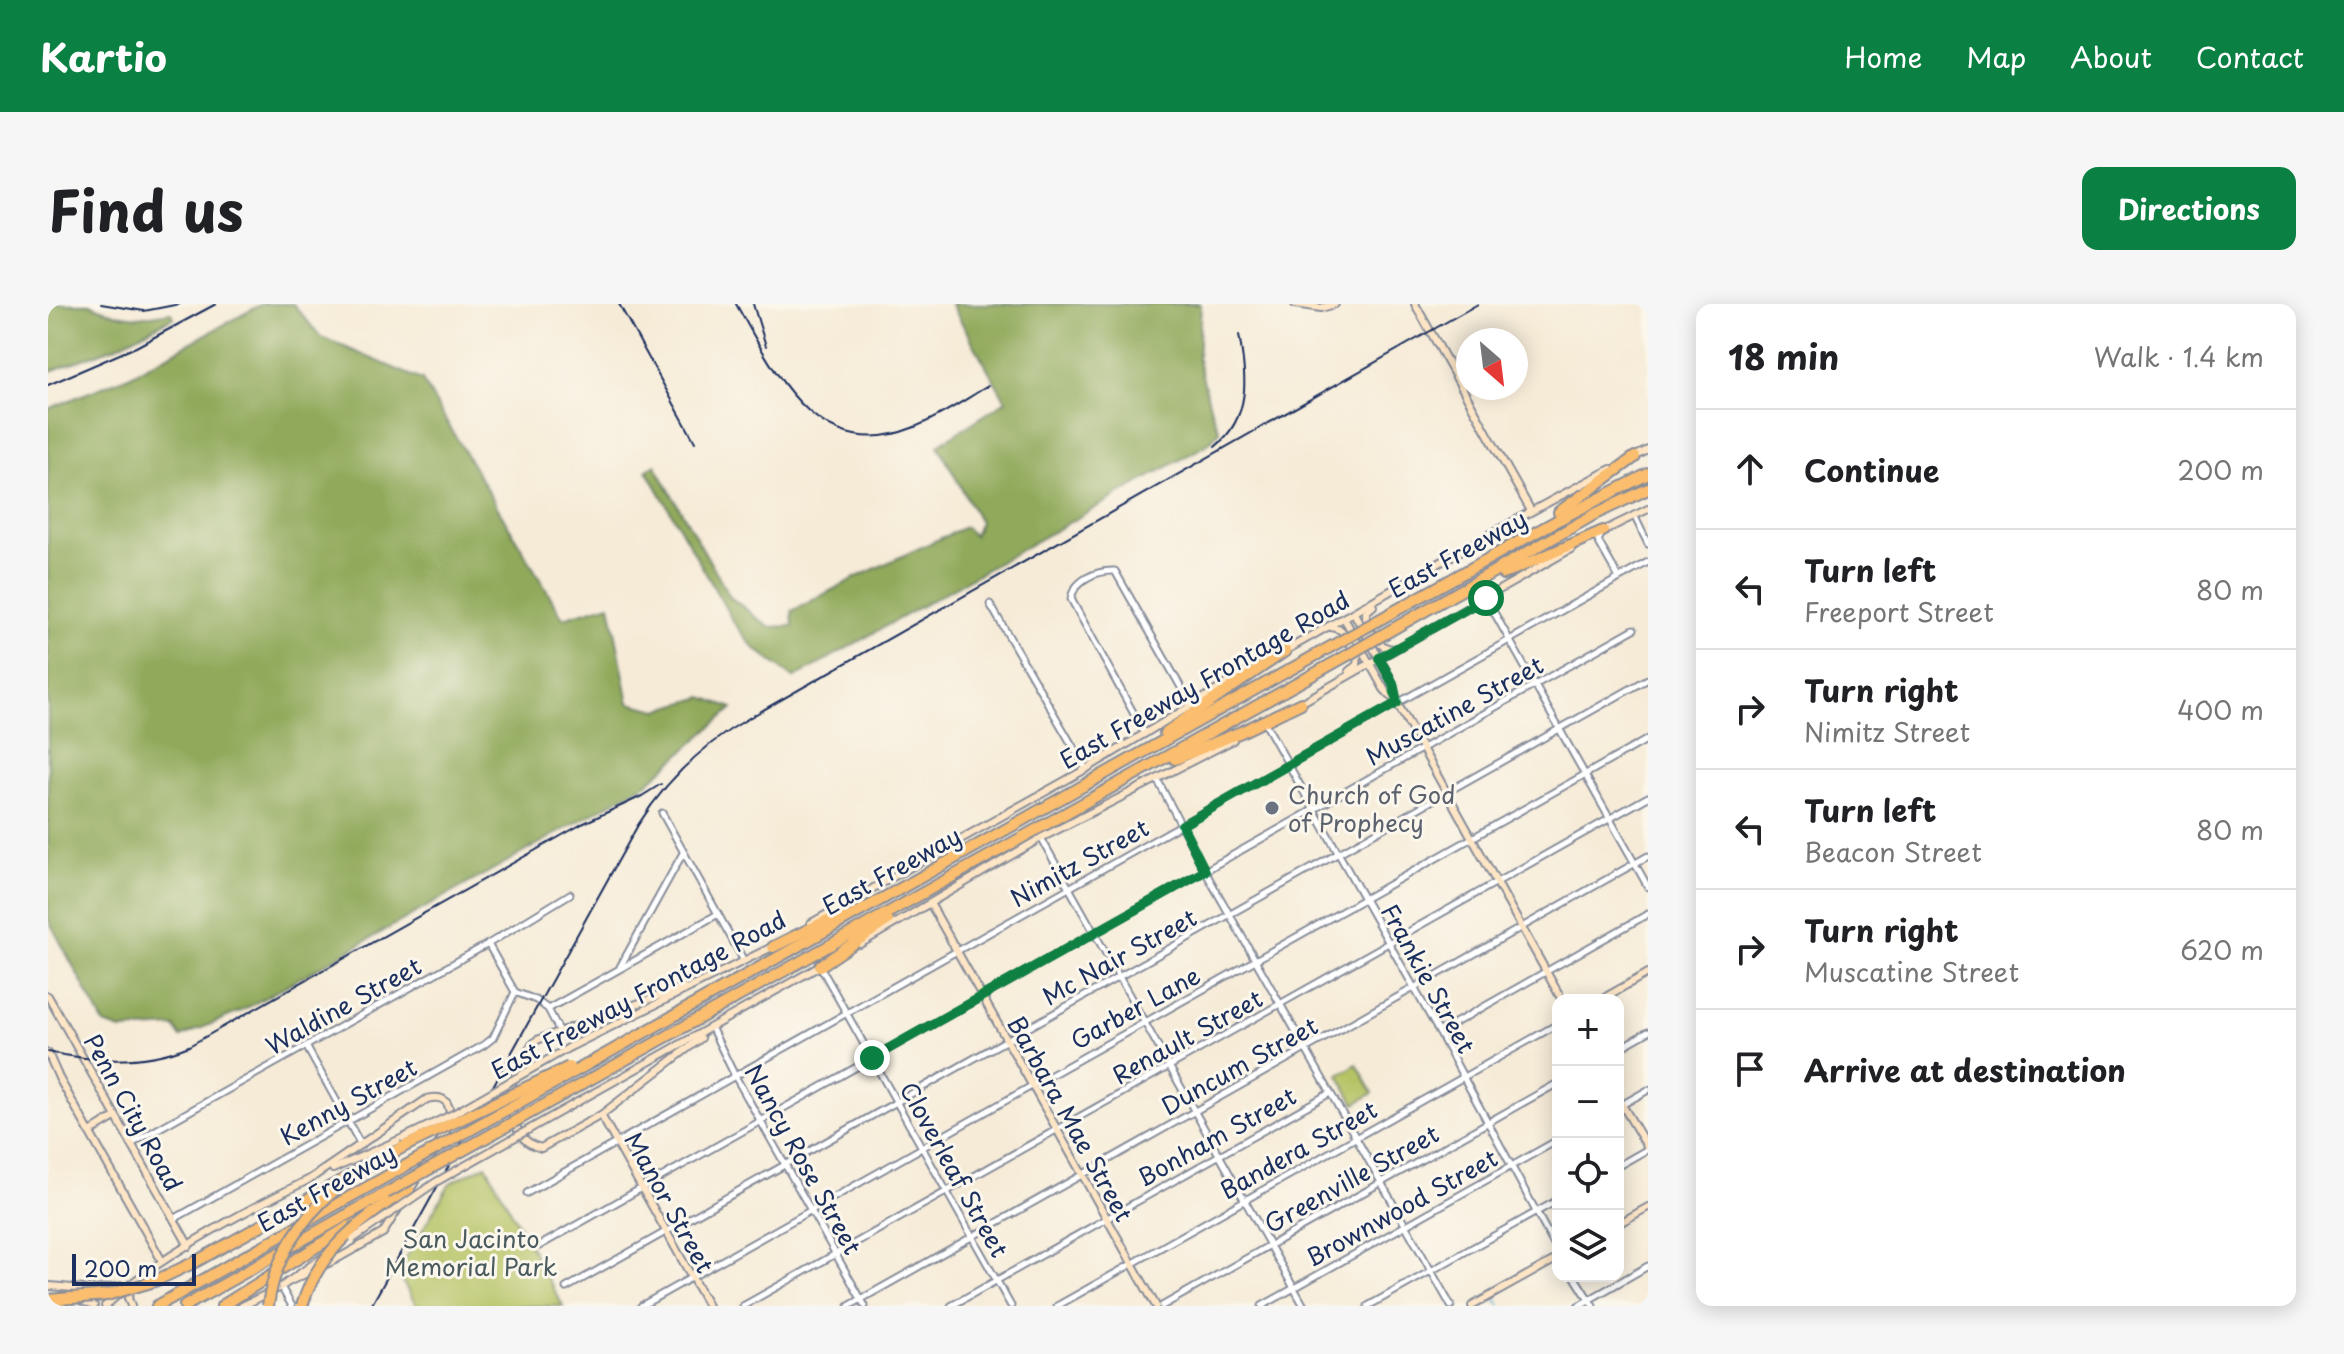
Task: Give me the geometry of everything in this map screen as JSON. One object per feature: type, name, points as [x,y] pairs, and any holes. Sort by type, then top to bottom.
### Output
[{"type":"highway","points":[[1508,547],[1635,457]]},
{"type":"highway","name":"East Freeway","points":[[160,1304],[580,1065],[1508,547],[1648,474]]},
{"type":"highway","name":"East Freeway","points":[[185,1306],[928,892],[1595,514],[1648,489]]},
{"type":"highway","points":[[1440,603],[1603,531]]},
{"type":"highway","points":[[1125,762],[1217,695],[1285,651]]},
{"type":"highway","points":[[1121,783],[1301,703]]},
{"type":"highway","points":[[773,947],[917,879]]},
{"type":"highway","points":[[820,966],[928,892]]},
{"type":"highway","points":[[48,1300],[107,1295],[163,1278],[384,1157],[580,1065]]},
{"type":"highway","points":[[222,1306],[491,1135]]},
{"type":"highway","points":[[268,1306],[279,1265],[302,1223],[334,1191],[384,1157]]},
{"type":"highway","points":[[302,1306],[312,1278],[329,1251],[350,1230],[387,1203]]},
{"type":"main road","points":[[1295,304],[1321,308],[1335,304]]},
{"type":"main road","points":[[1415,304],[1531,511]]},
{"type":"main road","name":"East Freeway Frontage Road","points":[[105,1306],[162,1261],[189,1246],[310,1179],[453,1114],[570,1047],[773,947],[790,934],[901,875],[1531,511],[1648,450]]},
{"type":"main road","points":[[284,1285],[436,1182],[931,905],[1041,838],[1265,723],[1603,531],[1648,509]]},
{"type":"main road","points":[[1388,594],[1368,610],[1365,620],[1384,648],[1390,650],[1404,644]]},
{"type":"main road","points":[[1354,613],[1393,683],[1397,703]]},
{"type":"main road","points":[[1344,618],[1384,689],[1397,703],[1559,994]]},
{"type":"main road","points":[[1329,627],[1341,630],[1358,659],[1357,665],[1336,678],[1331,685]]},
{"type":"main road","name":"Barbara Mae Street","points":[[931,905],[1132,1264],[1159,1306]]},
{"type":"main road","points":[[1611,994],[1648,973]]},
{"type":"main road","points":[[712,1029],[601,1115],[541,1148],[533,1146],[520,1135],[510,1098],[516,1070],[531,1046],[559,1030],[714,976]]},
{"type":"main road","name":"Penn City Road","points":[[48,996],[189,1246]]},
{"type":"main road","points":[[48,1053],[162,1261]]},
{"type":"main road","points":[[242,1306],[383,1233],[446,1132],[450,1109],[442,1099],[427,1099],[310,1179]]},
{"type":"main road","points":[[1624,1111],[1648,1149]]},
{"type":"main road","name":"Manor Street","points":[[601,1115],[708,1306]]},
{"type":"main road","points":[[90,1132],[115,1117]]},
{"type":"main road","points":[[1624,1221],[1648,1207]]},
{"type":"main road","points":[[1472,1306],[1552,1259]]},
{"type":"main road","points":[[49,1286],[95,1290],[130,1284],[128,1294],[131,1306]]},
{"type":"main road","points":[[49,1286],[94,1306]]},
{"type":"main road","points":[[61,1291],[74,1302],[74,1306]]},
{"type":"street","points":[[1634,515],[1648,544]]},
{"type":"street","points":[[1603,531],[1598,541],[1619,578]]},
{"type":"street","name":"Nimitz Street","points":[[527,1193],[1648,562]]},
{"type":"street","points":[[1145,734],[1071,599],[1072,591],[1084,579],[1104,570],[1115,571],[1191,705]]},
{"type":"street","points":[[1486,598],[1648,887]]},
{"type":"street","points":[[990,604],[1086,769]]},
{"type":"street","name":"Muscatine Street","points":[[539,1246],[1634,629]]},
{"type":"street","name":"Mc Nair Street","points":[[566,1288],[1648,679]]},
{"type":"street","name":"Frankie Street","points":[[1265,723],[1439,1032],[1552,1243]]},
{"type":"street","name":"Garber Lane","points":[[641,1306],[1648,739]]},
{"type":"street","points":[[1157,779],[1205,871],[1451,1306]]},
{"type":"street","name":"Renault Street","points":[[743,1306],[1648,797]]},
{"type":"street","points":[[662,813],[744,961]]},
{"type":"street","points":[[1041,838],[1304,1306]]},
{"type":"street","points":[[618,969],[684,852]]},
{"type":"street","name":"Duncum Street","points":[[849,1306],[1648,856]]},
{"type":"street","name":"Waldine Street","points":[[131,1144],[488,944],[570,894]]},
{"type":"street","points":[[548,1009],[718,914]]},
{"type":"street","points":[[1439,1032],[1648,914]]},
{"type":"street","points":[[488,944],[515,992],[536,1000],[548,1009],[559,1030]]},
{"type":"street","name":"Cloverleaf Street","points":[[820,966],[1011,1306]]},
{"type":"street","name":"Kenny Street","points":[[174,1219],[484,1045],[493,1038],[515,992]]},
{"type":"street","name":"Bandera Street","points":[[1057,1306],[1552,1027]]},
{"type":"street","name":"Nancy Rose Street","points":[[712,1029],[735,1076],[865,1306]]},
{"type":"street","points":[[1624,1046],[1648,1032]]},
{"type":"street","points":[[306,1046],[361,1146]]},
{"type":"street","name":"Greenville Street","points":[[1159,1306],[1552,1086]]},
{"type":"street","points":[[1624,1101],[1648,1090]]},
{"type":"street","name":"Bonham Street","points":[[951,1306],[1330,1093]]},
{"type":"street","name":"Brownwood Street","points":[[1262,1306],[1552,1143]]},
{"type":"street","points":[[1624,1163],[1648,1149]]},
{"type":"street","points":[[1368,1306],[1552,1203]]},
{"type":"street","points":[[1578,1306],[1591,1303],[1648,1266]]},
{"type":"street","points":[[1578,1282],[1591,1303]]},
{"type":"street","points":[[284,1285],[292,1306]]},
{"type":"green space","points":[[48,304],[89,304],[115,314],[138,317],[171,312],[174,317],[115,347],[48,372]]},
{"type":"green space","points":[[262,304],[293,304],[321,337],[422,380],[563,618],[610,604],[629,703],[658,710],[703,697],[733,708],[647,783],[241,1011],[181,1037],[175,1027],[121,1030],[104,1024],[48,919],[48,409],[131,375]]},
{"type":"green space","points":[[951,304],[1201,304],[1198,360],[1220,431],[1208,444],[794,678],[753,647],[734,623],[647,470],[655,465],[730,597],[769,627],[793,626],[792,611],[965,527],[974,536],[980,522],[938,445],[1006,401]]},
{"type":"green space","points":[[1357,1064],[1373,1093],[1355,1104],[1339,1075]]},
{"type":"green space","name":"San Jacinto Memorial Park","points":[[486,1165],[563,1306],[417,1306],[397,1273],[450,1183]]},
{"type":"waterway","points":[[1495,1297],[1500,1306]]},
{"type":"railway","points":[[101,304],[144,311],[180,304]]},
{"type":"railway","points":[[48,385],[136,347],[216,304]]},
{"type":"railway","points":[[619,304],[695,442]]},
{"type":"railway","points":[[736,304],[783,383],[825,423],[850,434],[879,436],[912,428],[988,386]]},
{"type":"railway","points":[[753,304],[766,346]]},
{"type":"railway","points":[[371,1306],[638,825],[687,764],[749,718],[1478,304]]},
{"type":"railway","points":[[1215,447],[1235,423],[1244,396],[1244,366],[1239,335]]},
{"type":"railway","points":[[48,1052],[119,1060],[155,1056],[189,1046],[582,824],[661,784]]},
{"type":"place","name":"Church of God of Prophecy","points":[[1272,808]]},
{"type":"route","points":[[872,1058],[1205,871],[1182,825],[1397,703],[1393,683],[1379,658],[1486,598]]}]
